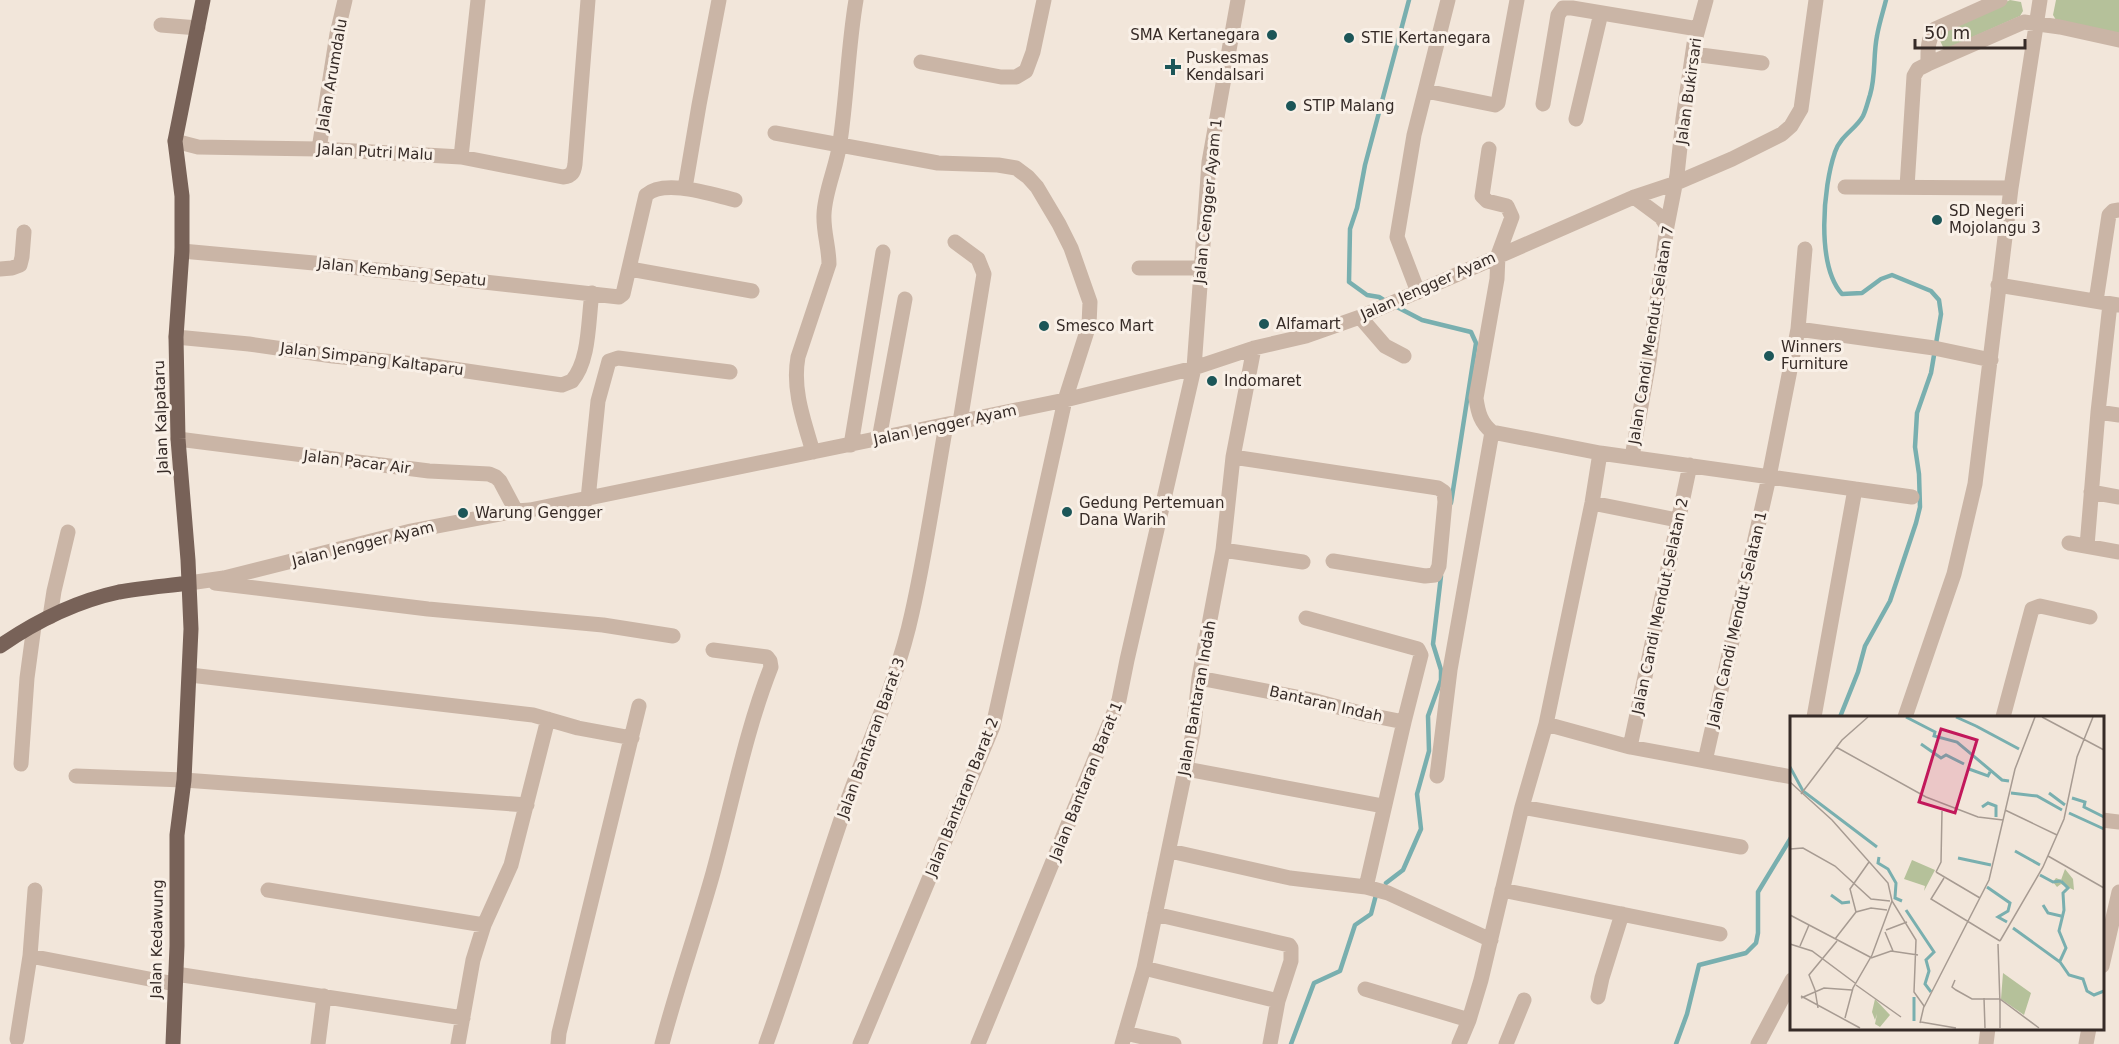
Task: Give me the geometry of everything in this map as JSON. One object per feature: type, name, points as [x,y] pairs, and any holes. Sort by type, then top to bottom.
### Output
[{"type":"main road","name":"Jalan Kalpataru","points":[[177,835],[184,780],[196,583],[178,439],[176,337],[182,251],[182,196],[175,141],[203,0]]},
{"type":"main road","points":[[8,641],[50,617],[83,602],[120,592],[196,583]]},
{"type":"main road","name":"Jalan Kedawung","points":[[173,1044],[177,835]]},
{"type":"street","name":"Jalan Arumdalu","points":[[319,149],[337,34],[345,0]]},
{"type":"street","points":[[461,157],[478,0]]},
{"type":"street","name":"Jalan Putri Malu","points":[[175,141],[198,147],[319,149],[461,157],[563,177],[572,174],[575,164],[588,0]]},
{"type":"street","points":[[685,188],[719,0]]},
{"type":"street","points":[[813,452],[798,400],[796,370],[829,264],[830,248],[825,230],[824,213],[840,143],[856,0]]},
{"type":"street","points":[[921,62],[1001,77],[1017,77],[1026,71],[1034,52],[1044,0]]},
{"type":"street","name":"Jalan Cengger Ayam 1","points":[[1194,368],[1211,143],[1239,0]]},
{"type":"street","points":[[1414,295],[1397,237],[1414,135],[1448,0]]},
{"type":"street","points":[[1426,91],[1494,105],[1498,103],[1517,0]]},
{"type":"street","name":"Jalan Bukirsari","points":[[1676,183],[1693,54],[1706,0]]},
{"type":"street","points":[[1676,183],[1732,159],[1782,134],[1791,126],[1801,109],[1816,0]]},
{"type":"street","points":[[1928,64],[1928,45],[1935,29],[2000,0]]},
{"type":"street","points":[[1905,716],[1954,574],[1975,483],[2011,188],[2040,0]]},
{"type":"street","points":[[1543,104],[1560,11],[1566,7],[1698,29]]},
{"type":"street","points":[[1576,119],[1601,13]]},
{"type":"street","points":[[1907,187],[1914,76],[1918,69],[2024,22],[2119,40]]},
{"type":"street","points":[[161,25],[198,28]]},
{"type":"street","points":[[1693,54],[1762,63]]},
{"type":"street","name":"Jalan Bantaran Barat 2","points":[[775,133],[840,143],[938,163],[998,165],[1016,168],[1037,187],[1059,224],[1071,248],[1090,302],[1089,325],[1065,400],[993,726],[860,1044]]},
{"type":"street","points":[[1490,149],[1481,195],[1487,201],[1507,206],[1512,217],[1498,255],[1497,279],[1476,398],[1481,420],[1492,432],[1632,457]]},
{"type":"street","name":"Jalan Jengger Ayam","points":[[196,583],[411,531],[588,499],[879,439],[1065,400],[1194,368],[1254,348],[1305,336],[1360,317],[1634,197],[1676,183]]},
{"type":"street","name":"Jalan Candi Mendut Selatan 7","points":[[1676,183],[1667,226],[1649,361],[1632,457],[1912,497]]},
{"type":"street","points":[[1845,187],[2011,188]]},
{"type":"street","points":[[735,200],[685,188],[653,190],[646,195],[630,268],[752,291]]},
{"type":"street","points":[[1634,197],[1661,217],[1667,226]]},
{"type":"street","points":[[2086,546],[2108,303],[2109,215],[2119,210]]},
{"type":"street","points":[[0,269],[20,265],[24,232]]},
{"type":"street","name":"Jalan Bantaran Barat 3","points":[[766,1044],[847,803],[900,659],[912,613],[984,274],[978,259],[955,242]]},
{"type":"street","points":[[1769,477],[1798,330],[1805,249]]},
{"type":"street","name":"Jalan Kembang Sepatu","points":[[182,251],[338,265],[617,296],[630,268]]},
{"type":"street","points":[[850,445],[883,252]]},
{"type":"street","points":[[1139,268],[1200,268]]},
{"type":"street","points":[[1998,285],[2108,303]]},
{"type":"street","name":"Jalan Simpang Kaltaparu","points":[[176,337],[426,365],[567,384],[575,377],[584,354],[594,294]]},
{"type":"street","points":[[879,439],[905,299]]},
{"type":"street","points":[[1360,317],[1385,346],[1404,356]]},
{"type":"street","points":[[1798,330],[1934,348],[1991,360]]},
{"type":"street","name":"Jalan Bantaran Indah","points":[[1124,1039],[1144,968],[1193,733],[1199,678],[1223,550],[1233,456],[1254,348]]},
{"type":"street","points":[[588,499],[598,401],[609,361],[618,358],[730,372]]},
{"type":"street","name":"Jalan Bantaran Barat 1","points":[[978,1044],[1119,700],[1194,368]]},
{"type":"street","points":[[2098,412],[2119,415]]},
{"type":"street","points":[[1437,777],[1450,670],[1492,432]]},
{"type":"street","name":"Jalan Pacar Air","points":[[178,439],[429,471],[489,474],[496,477],[529,510]]},
{"type":"street","points":[[1459,1044],[1469,1020],[1491,940],[1522,807],[1546,724],[1600,453]]},
{"type":"street","points":[[1233,456],[1438,488],[1444,492],[1439,566],[1435,575],[1425,576],[1333,561]]},
{"type":"street","name":"Jalan Candi Mendut Selatan 2","points":[[1630,747],[1690,465]]},
{"type":"street","name":"Jalan Candi Mendut Selatan 1","points":[[1705,761],[1769,477]]},
{"type":"street","points":[[1814,716],[1855,489]]},
{"type":"street","points":[[2091,492],[2119,497]]},
{"type":"street","points":[[1592,502],[1677,520]]},
{"type":"street","points":[[50,617],[68,532]]},
{"type":"street","points":[[2069,543],[2119,552]]},
{"type":"street","points":[[1223,550],[1303,562]]},
{"type":"street","points":[[196,583],[428,609],[603,625],[674,636]]},
{"type":"street","points":[[2003,716],[2032,609],[2040,606],[2090,617]]},
{"type":"street","name":"Bantaran Indah","points":[[1199,678],[1312,700],[1404,722],[1421,655],[1418,649],[1306,618]]},
{"type":"street","points":[[21,764],[27,678],[34,626]]},
{"type":"street","points":[[662,1044],[712,875],[758,700],[771,667],[767,657],[713,650]]},
{"type":"street","points":[[190,675],[542,717],[578,728],[632,738]]},
{"type":"street","points":[[558,1044],[578,949],[639,706]]},
{"type":"street","points":[[458,1044],[473,960],[484,925],[511,865],[527,805],[542,717]]},
{"type":"street","points":[[1366,887],[1404,722]]},
{"type":"street","points":[[1546,724],[1630,747],[1790,777]]},
{"type":"street","points":[[1186,769],[1383,806]]},
{"type":"street","points":[[76,776],[184,780],[527,805]]},
{"type":"street","points":[[1522,807],[1741,847]]},
{"type":"street","points":[[2104,820],[2119,822]]},
{"type":"street","points":[[1170,850],[1290,879],[1366,887],[1388,892],[1491,940]]},
{"type":"street","points":[[17,1039],[30,956],[35,890]]},
{"type":"street","points":[[268,890],[484,925]]},
{"type":"street","points":[[1502,890],[1720,934]]},
{"type":"street","points":[[2104,961],[2119,892]]},
{"type":"street","points":[[1155,914],[1289,945],[1292,950],[1291,961],[1278,1001],[1270,1044]]},
{"type":"street","points":[[1598,997],[1622,915]]},
{"type":"street","points":[[30,956],[175,979],[324,996],[463,1018]]},
{"type":"street","points":[[1144,968],[1278,1001]]},
{"type":"street","points":[[1763,1042],[1790,984]]},
{"type":"street","points":[[1365,989],[1469,1020]]},
{"type":"street","points":[[318,1044],[324,996]]},
{"type":"street","points":[[1506,1044],[1524,1000]]},
{"type":"street","points":[[1986,1044],[1988,1029]]},
{"type":"street","points":[[2086,1044],[2089,1029]]},
{"type":"street","points":[[1124,1039],[1174,1044]]},
{"type":"green space","points":[[2010,0],[2021,2],[2023,11],[2020,16],[1948,48],[1943,47],[1938,36],[1941,32]]},
{"type":"green space","points":[[2056,0],[2119,0],[2119,33],[2056,20],[2053,15]]},
{"type":"waterway","points":[[1387,302],[1379,297],[1367,295],[1349,282],[1350,229],[1409,0]]},
{"type":"waterway","points":[[1840,716],[1858,672],[1865,646],[1890,601],[1916,523],[1920,507],[1915,447],[1917,413],[1931,373],[1941,314],[1939,300],[1931,291],[1892,275],[1881,279],[1862,293],[1842,294],[1828,264],[1824,225],[1827,185],[1838,146],[1860,121],[1866,108],[1873,80],[1877,36],[1886,0]]},
{"type":"waterway","points":[[1395,306],[1422,320],[1471,332],[1476,343],[1451,503]]},
{"type":"waterway","points":[[1386,883],[1403,870],[1421,829],[1417,794],[1429,751],[1428,716],[1441,680],[1441,670],[1433,644],[1441,576]]},
{"type":"waterway","points":[[1676,1044],[1687,1014],[1699,965],[1746,953],[1756,943],[1758,892],[1790,839]]},
{"type":"waterway","points":[[1291,1044],[1314,983],[1340,971],[1355,925],[1371,914],[1376,895]]},
{"type":"place","name":"SMA Kertanegara","points":[[1272,35]]},
{"type":"place","name":"STIE Kertanegara","points":[[1349,38]]},
{"type":"place","name":"Puskesmas Kendalsari","points":[[1173,67]]},
{"type":"place","name":"STIP Malang","points":[[1291,106]]},
{"type":"place","name":"SD Negeri Mojolangu 3","points":[[1937,220]]},
{"type":"place","name":"Alfamart","points":[[1264,324]]},
{"type":"place","name":"Smesco Mart","points":[[1044,326]]},
{"type":"place","name":"Winners Furniture","points":[[1769,356]]},
{"type":"place","name":"Indomaret","points":[[1212,381]]},
{"type":"place","name":"Gedung Pertemuan Dana Warih","points":[[1067,512]]},
{"type":"place","name":"Warung Gengger","points":[[463,513]]}]
